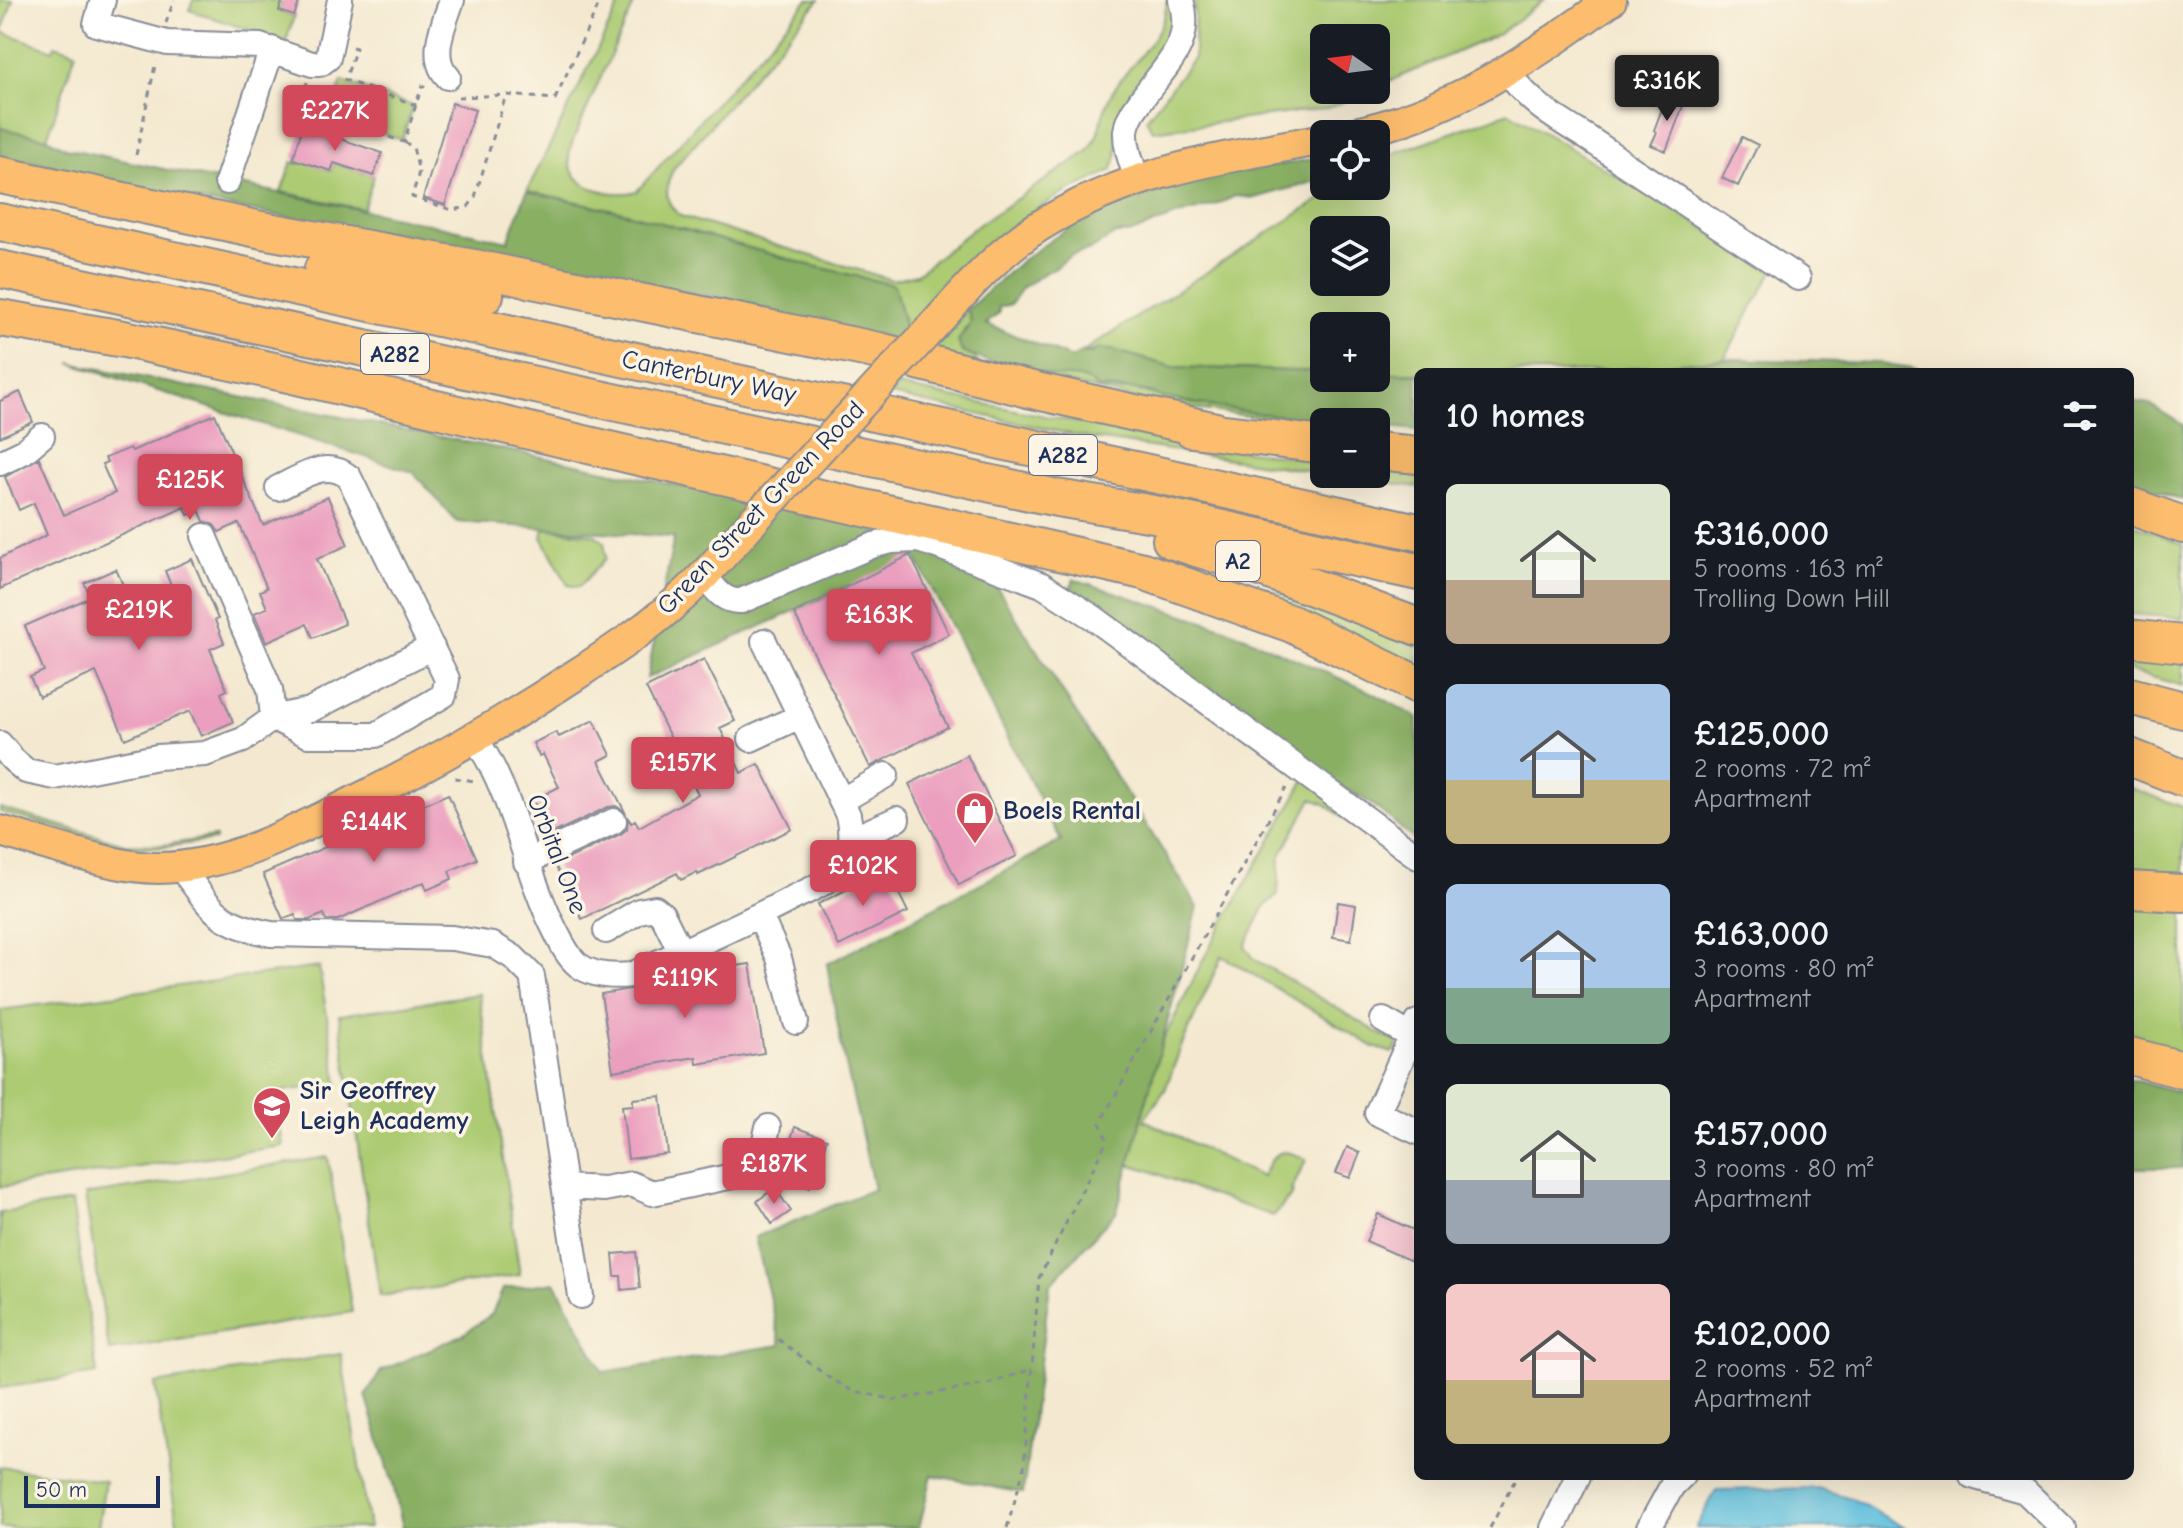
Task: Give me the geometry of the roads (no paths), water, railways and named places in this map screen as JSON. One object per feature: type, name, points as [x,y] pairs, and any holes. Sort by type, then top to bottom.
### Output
[{"type":"highway","points":[[0,175],[262,230],[474,268],[879,351],[1032,390],[1216,431]]},
{"type":"highway","name":"Canterbury Way","points":[[0,222],[1414,531]]},
{"type":"highway","points":[[174,258],[295,264],[448,288],[1098,419],[1310,443]]},
{"type":"highway","name":"Canterbury Way","points":[[0,269],[1057,498],[1154,514],[1414,571]]},
{"type":"highway","points":[[0,318],[124,339],[278,372],[1143,571],[1292,624],[1414,683]]},
{"type":"highway","points":[[1390,452],[1414,455]]},
{"type":"highway","name":"A2","points":[[1057,498],[1142,532],[1264,569],[1414,625]]},
{"type":"highway","points":[[2134,507],[2183,525]]},
{"type":"highway","points":[[2134,638],[2183,644]]},
{"type":"highway","points":[[2134,697],[2183,710]]},
{"type":"highway","points":[[2134,738],[2183,753]]},
{"type":"highway","points":[[2134,759],[2183,778]]},
{"type":"highway","points":[[2134,890],[2183,893]]},
{"type":"highway","points":[[2134,1057],[2183,1070]]},
{"type":"main road","points":[[1390,124],[1441,106],[1507,71],[1611,0]]},
{"type":"main road","name":"Green Street Green Road","points":[[0,831],[127,865],[180,867],[235,854],[279,837],[411,774],[475,738],[622,644],[684,596],[935,324],[1009,249],[1037,228],[1137,179],[1207,161],[1310,142]]},
{"type":"street","points":[[103,0],[96,24],[160,42],[184,45],[245,44],[272,49],[312,64],[325,62],[328,58],[340,0]]},
{"type":"street","points":[[448,77],[438,57],[452,0]]},
{"type":"street","points":[[1137,179],[1127,142],[1127,124],[1182,42],[1185,22],[1181,0]]},
{"type":"street","points":[[227,182],[272,49]]},
{"type":"street","points":[[1507,71],[1526,97],[1545,111],[1597,142],[1623,163],[1798,278]]},
{"type":"street","points":[[0,463],[23,452],[42,436]]},
{"type":"street","points":[[273,718],[308,735],[376,735],[444,695],[447,679],[349,477],[329,467],[278,488]]},
{"type":"street","points":[[204,536],[270,689],[273,718]]},
{"type":"street","points":[[704,575],[723,598],[741,601],[874,545],[918,540],[1032,581],[1071,602],[1414,854]]},
{"type":"street","points":[[764,641],[798,717],[848,815],[850,840],[897,819]]},
{"type":"street","points":[[0,744],[26,771],[55,777],[157,757],[205,754],[243,740],[273,718],[310,710],[432,647]]},
{"type":"street","points":[[751,739],[798,717]]},
{"type":"street","name":"Orbital One","points":[[475,738],[492,764],[510,808],[526,862],[547,915],[567,954],[586,970],[616,977],[631,975],[760,916],[834,875],[842,866],[850,840]]},
{"type":"street","points":[[841,801],[886,775]]},
{"type":"street","points":[[526,862],[614,821]]},
{"type":"street","points":[[180,867],[211,910],[226,921],[249,930],[271,934],[452,938],[493,945],[513,957],[532,976],[581,1296]]},
{"type":"street","points":[[606,931],[639,911],[655,908],[662,914],[681,952]]},
{"type":"street","points":[[760,916],[779,958],[796,1022]]},
{"type":"street","points":[[1383,1020],[1414,1029]]},
{"type":"street","points":[[1414,1031],[1377,1113],[1414,1130]]},
{"type":"street","points":[[565,1187],[604,1189],[631,1184],[652,1193],[747,1173],[760,1163],[768,1127]]},
{"type":"street","points":[[1553,1528],[1576,1480]]},
{"type":"street","points":[[1649,1528],[1678,1480]]},
{"type":"street","points":[[1986,1480],[2025,1491],[2063,1528]]},
{"type":"water","points":[[1817,1488],[1851,1498],[1905,1528],[1696,1528],[1716,1490]]},
{"type":"place","name":"Boels Rental","points":[[975,845]]},
{"type":"place","name":"Sir Geoffrey Leigh Academy","points":[[272,1140]]}]
